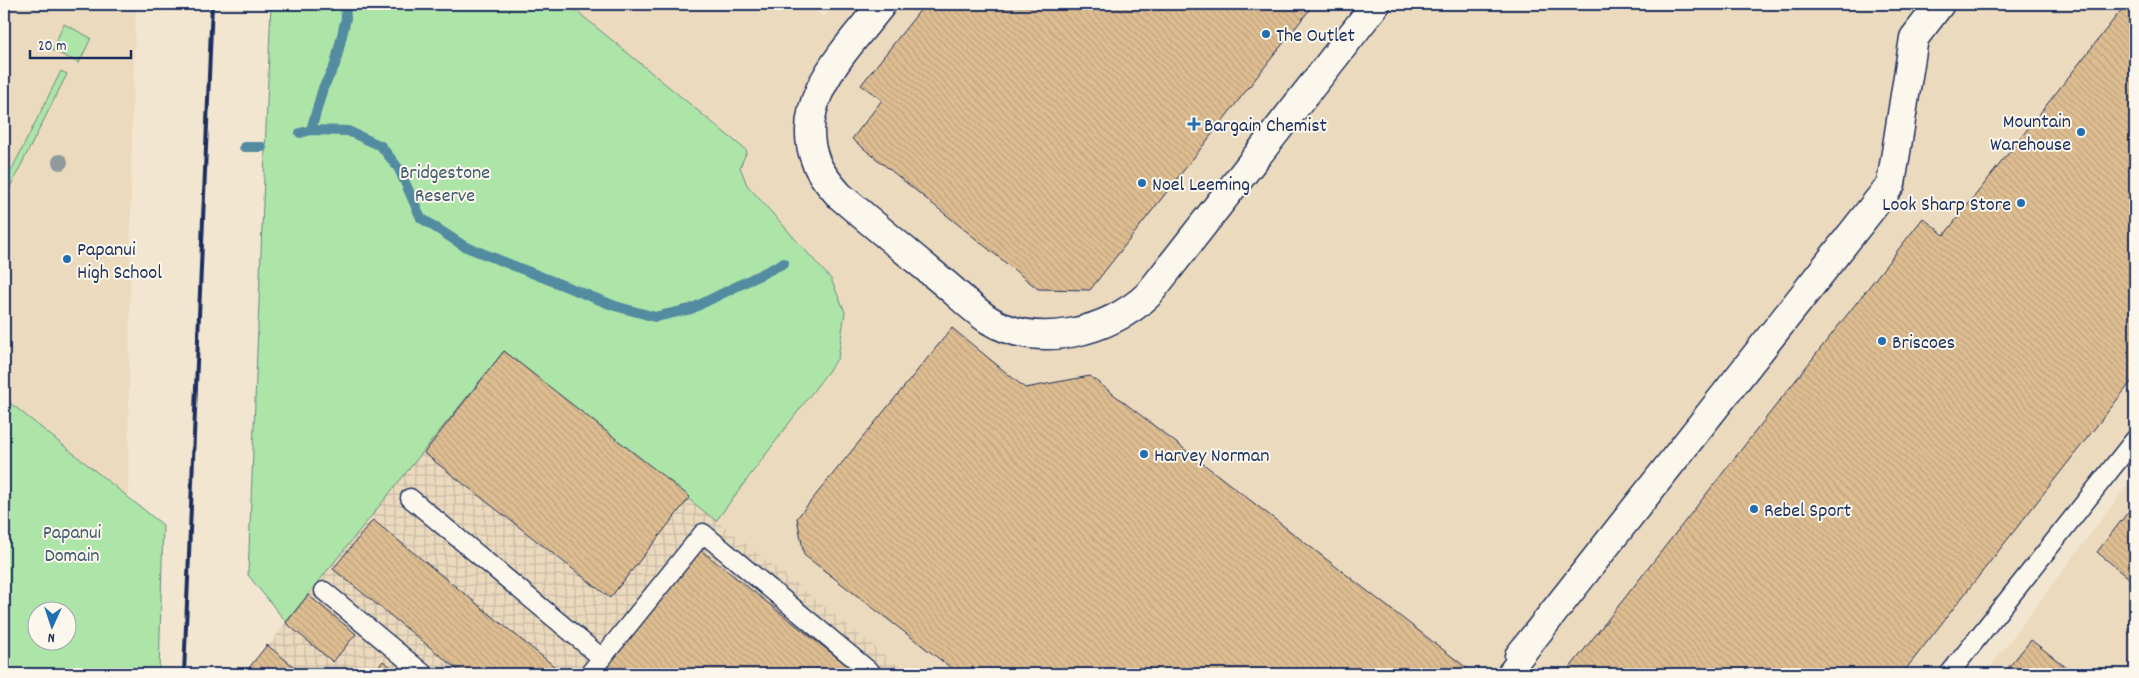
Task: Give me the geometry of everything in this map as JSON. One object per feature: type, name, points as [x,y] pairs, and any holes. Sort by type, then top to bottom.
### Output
[{"type":"street","points":[[882,4],[832,69],[818,94],[811,112],[809,136],[816,162],[823,176],[840,196],[990,321],[1020,333],[1045,334],[1076,332],[1107,323],[1133,310],[1148,295],[1376,4]]},
{"type":"street","points":[[1512,665],[1891,184],[1914,38],[1940,4]]},
{"type":"lane","points":[[1949,674],[2135,439]]},
{"type":"lane","points":[[410,498],[602,658]]},
{"type":"lane","points":[[589,674],[703,533],[873,674]]},
{"type":"lane","points":[[324,591],[424,674]]},
{"type":"shaded area","name":"Papanui High School","points":[[4,4],[136,4],[132,120],[128,498],[4,398]]},
{"type":"shaded area","points":[[572,4],[807,4],[824,17],[834,4],[2135,4],[2135,445],[1961,674],[909,674],[716,521],[838,358],[845,312],[831,279],[747,185],[740,167],[747,151],[570,6]]},
{"type":"shaded area","points":[[504,351],[909,674],[248,674],[286,622]]},
{"type":"shaded area","points":[[2135,475],[2135,674],[1985,674]]},
{"type":"green space","name":"Bridgestone Reserve","points":[[271,4],[568,4],[747,151],[740,167],[747,185],[831,279],[845,312],[838,358],[716,521],[504,351],[286,622],[248,575]]},
{"type":"green space","points":[[64,24],[91,38],[79,63],[52,50]]},
{"type":"green space","points":[[61,71],[67,74],[4,199],[4,185]]},
{"type":"green space","name":"Papanui Domain","points":[[4,398],[163,525],[159,674],[4,674]]},
{"type":"building","points":[[925,4],[1314,4],[1090,290],[1038,289],[852,139],[882,100],[861,85]]},
{"type":"building","points":[[2126,4],[2135,4],[2135,377],[1902,674],[1565,674],[1923,218],[1944,235]]},
{"type":"building","points":[[952,328],[1025,388],[1090,376],[1468,669],[1464,674],[959,674],[804,555],[797,518]]},
{"type":"building","points":[[504,351],[690,497],[610,598],[424,453]]},
{"type":"building","points":[[2135,503],[2135,583],[2097,552]]},
{"type":"building","points":[[373,520],[554,666],[547,674],[463,674],[333,569]]},
{"type":"building","points":[[698,548],[858,674],[599,674]]},
{"type":"building","points":[[308,595],[356,634],[333,662],[286,623]]},
{"type":"building","points":[[2031,640],[2075,674],[2003,674]]},
{"type":"building","points":[[267,645],[303,674],[244,674]]},
{"type":"building","points":[[383,661],[400,674],[373,674]]},
{"type":"waterway","points":[[311,130],[323,88],[335,65],[346,18],[345,4]]},
{"type":"waterway","points":[[300,133],[311,130],[348,131],[381,146],[399,169],[421,218],[464,246],[615,306],[655,317],[691,309],[784,263]]},
{"type":"waterway","points":[[244,147],[262,147]]},
{"type":"railway","points":[[184,674],[212,4]]},
{"type":"place","name":"The Outlet","points":[[1266,34]]},
{"type":"place","name":"Bargain Chemist","points":[[1194,124]]},
{"type":"place","name":"Mountain Warehouse","points":[[2081,132]]},
{"type":"place","name":"Noel Leeming","points":[[1142,183]]},
{"type":"place","name":"Look Sharp Store","points":[[2021,203]]},
{"type":"place","name":"Papanui High School","points":[[67,259]]},
{"type":"place","name":"Briscoes","points":[[1882,341]]},
{"type":"place","name":"Harvey Norman","points":[[1144,454]]},
{"type":"place","name":"Rebel Sport","points":[[1754,509]]}]
